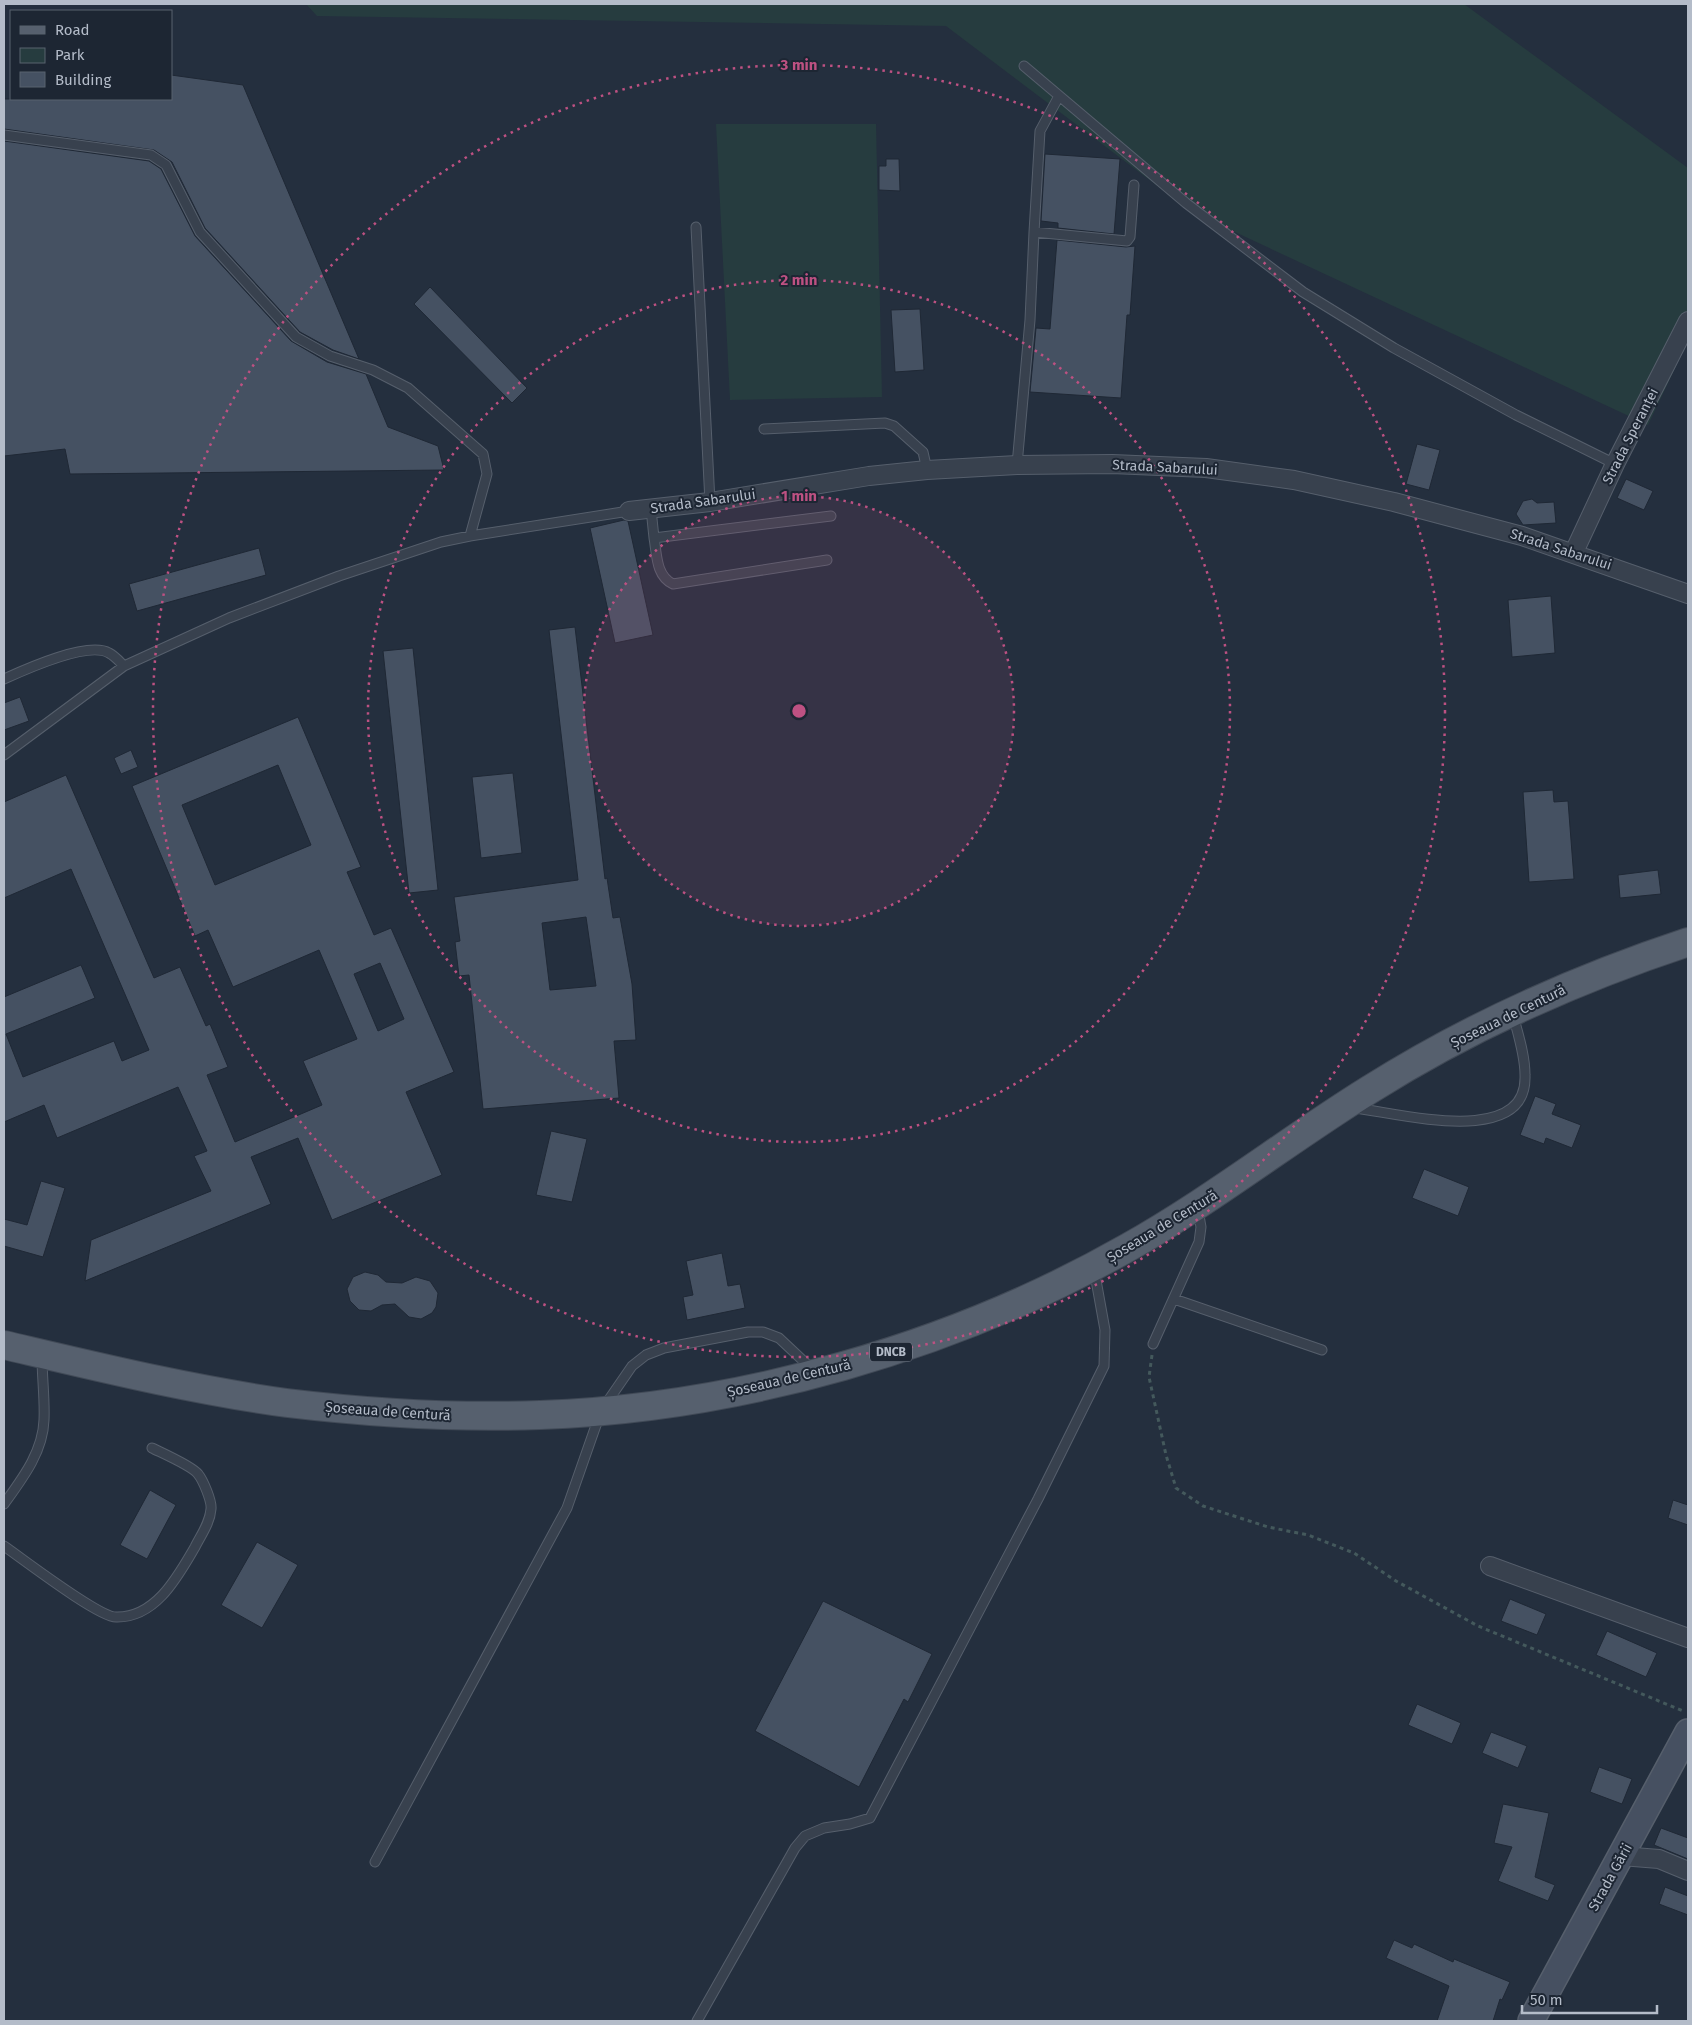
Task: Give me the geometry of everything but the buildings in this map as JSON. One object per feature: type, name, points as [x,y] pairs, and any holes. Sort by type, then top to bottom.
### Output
[{"type":"main road","name":"Șoseaua de Centură","points":[[4,1345],[194,1388],[287,1403],[361,1410],[483,1416],[601,1411],[679,1402],[772,1384],[886,1353],[972,1322],[1037,1295],[1093,1266],[1198,1206],[1342,1108],[1420,1060],[1512,1012],[1595,975],[1688,942]]},
{"type":"street","name":"Strada Speranței","points":[[1574,552],[1615,464],[1688,321]]},
{"type":"street","name":"Strada Sabarului","points":[[629,512],[710,502],[869,476],[927,470],[1017,465],[1112,464],[1206,468],[1294,480],[1394,502],[1513,533],[1574,552],[1688,594]]},
{"type":"street","points":[[1490,1566],[1688,1638]]},
{"type":"street","name":"Strada Gării","points":[[1531,2021],[1688,1732]]},
{"type":"street","points":[[1621,1856],[1659,1859],[1688,1871]]},
{"type":"lane","points":[[1024,66],[1186,202],[1303,292],[1394,348],[1516,415],[1615,464]]},
{"type":"lane","points":[[1017,465],[1030,320],[1040,131],[1060,96]]},
{"type":"lane","points":[[4,135],[151,155],[166,165],[200,232],[296,336],[330,356],[373,370],[408,388],[483,454],[487,474],[470,536]]},
{"type":"lane","points":[[1034,232],[1127,241],[1130,237],[1134,184]]},
{"type":"lane","points":[[696,227],[710,502]]},
{"type":"lane","points":[[764,429],[885,423],[894,426],[923,452],[927,470]]},
{"type":"lane","points":[[651,509],[660,574],[665,580],[673,584],[827,560]]},
{"type":"lane","points":[[4,755],[124,666],[229,618],[339,576],[441,542],[629,512]]},
{"type":"lane","points":[[654,538],[831,516]]},
{"type":"lane","points":[[4,679],[33,666],[80,650],[108,652],[124,666]]},
{"type":"lane","points":[[1342,1108],[1441,1121],[1478,1121],[1501,1115],[1514,1107],[1522,1094],[1526,1076],[1512,1012]]},
{"type":"lane","points":[[1153,1344],[1199,1242],[1201,1227],[1198,1206]]},
{"type":"lane","points":[[697,2021],[795,1848],[805,1836],[824,1828],[850,1824],[870,1818],[1029,1516],[1104,1366],[1105,1330],[1093,1266]]},
{"type":"lane","points":[[1174,1299],[1322,1350]]},
{"type":"lane","points":[[375,1862],[567,1508],[601,1411],[632,1366],[646,1355],[664,1348],[748,1332],[763,1332],[779,1338],[816,1373]]},
{"type":"lane","points":[[4,1504],[20,1483],[38,1448],[44,1421],[42,1355]]},
{"type":"lane","points":[[4,1546],[88,1604],[115,1617],[136,1613],[155,1603],[175,1582],[208,1524],[212,1507],[197,1472],[152,1448]]},
{"type":"path","points":[[1153,1344],[1149,1377],[1166,1455],[1176,1488],[1203,1506],[1268,1527],[1308,1535],[1354,1553],[1396,1581],[1478,1626],[1688,1713]]},
{"type":"green space","points":[[306,4],[1464,4],[1688,168],[1688,341],[1648,425],[1192,212],[946,26],[317,16]]},
{"type":"green space","points":[[716,124],[876,124],[882,397],[730,400]]}]
